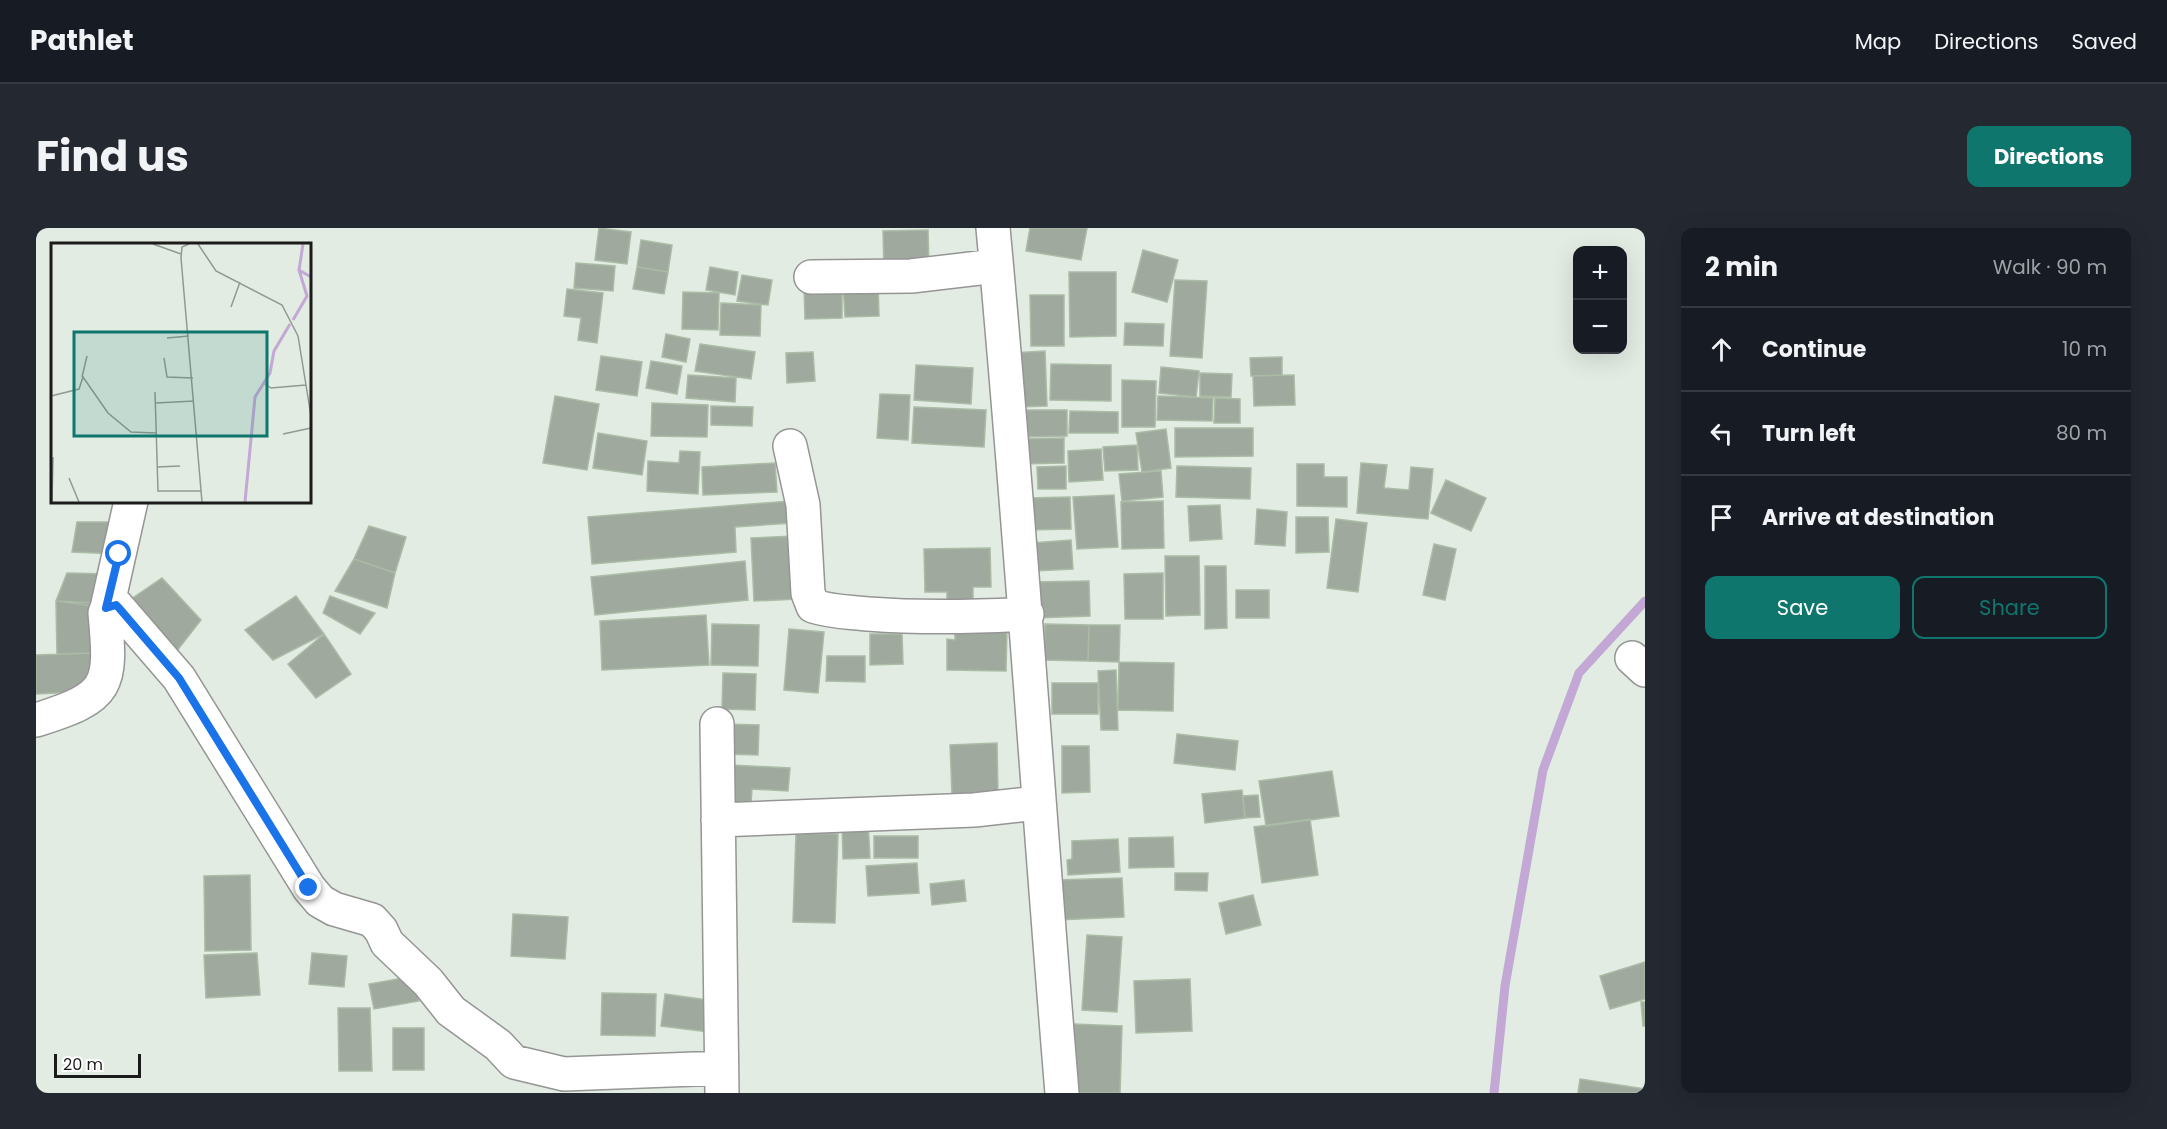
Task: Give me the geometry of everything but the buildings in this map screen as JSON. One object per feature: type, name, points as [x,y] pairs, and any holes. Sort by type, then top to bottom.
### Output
[{"type":"street","points":[[993,228],[1027,614],[1038,803],[1062,1093]]},
{"type":"street","points":[[811,277],[911,276],[996,266]]},
{"type":"street","points":[[790,446],[803,505],[808,593],[813,606],[825,610],[891,616],[963,618],[1027,614]]},
{"type":"street","points":[[36,720],[78,705],[98,691],[106,678],[110,662],[106,608],[131,502]]},
{"type":"street","points":[[106,608],[116,605],[171,666],[309,888],[320,901],[334,909],[372,920],[381,930],[387,943],[428,982],[451,1011],[498,1045],[514,1062],[564,1074],[721,1081],[717,724]]},
{"type":"street","points":[[718,820],[974,810],[1038,803]]},
{"type":"waterway","points":[[1494,1093],[1505,986],[1543,770],[1579,673],[1645,601]]},
{"type":"route","points":[[119,554],[106,608],[116,605],[171,666],[309,888]]}]
